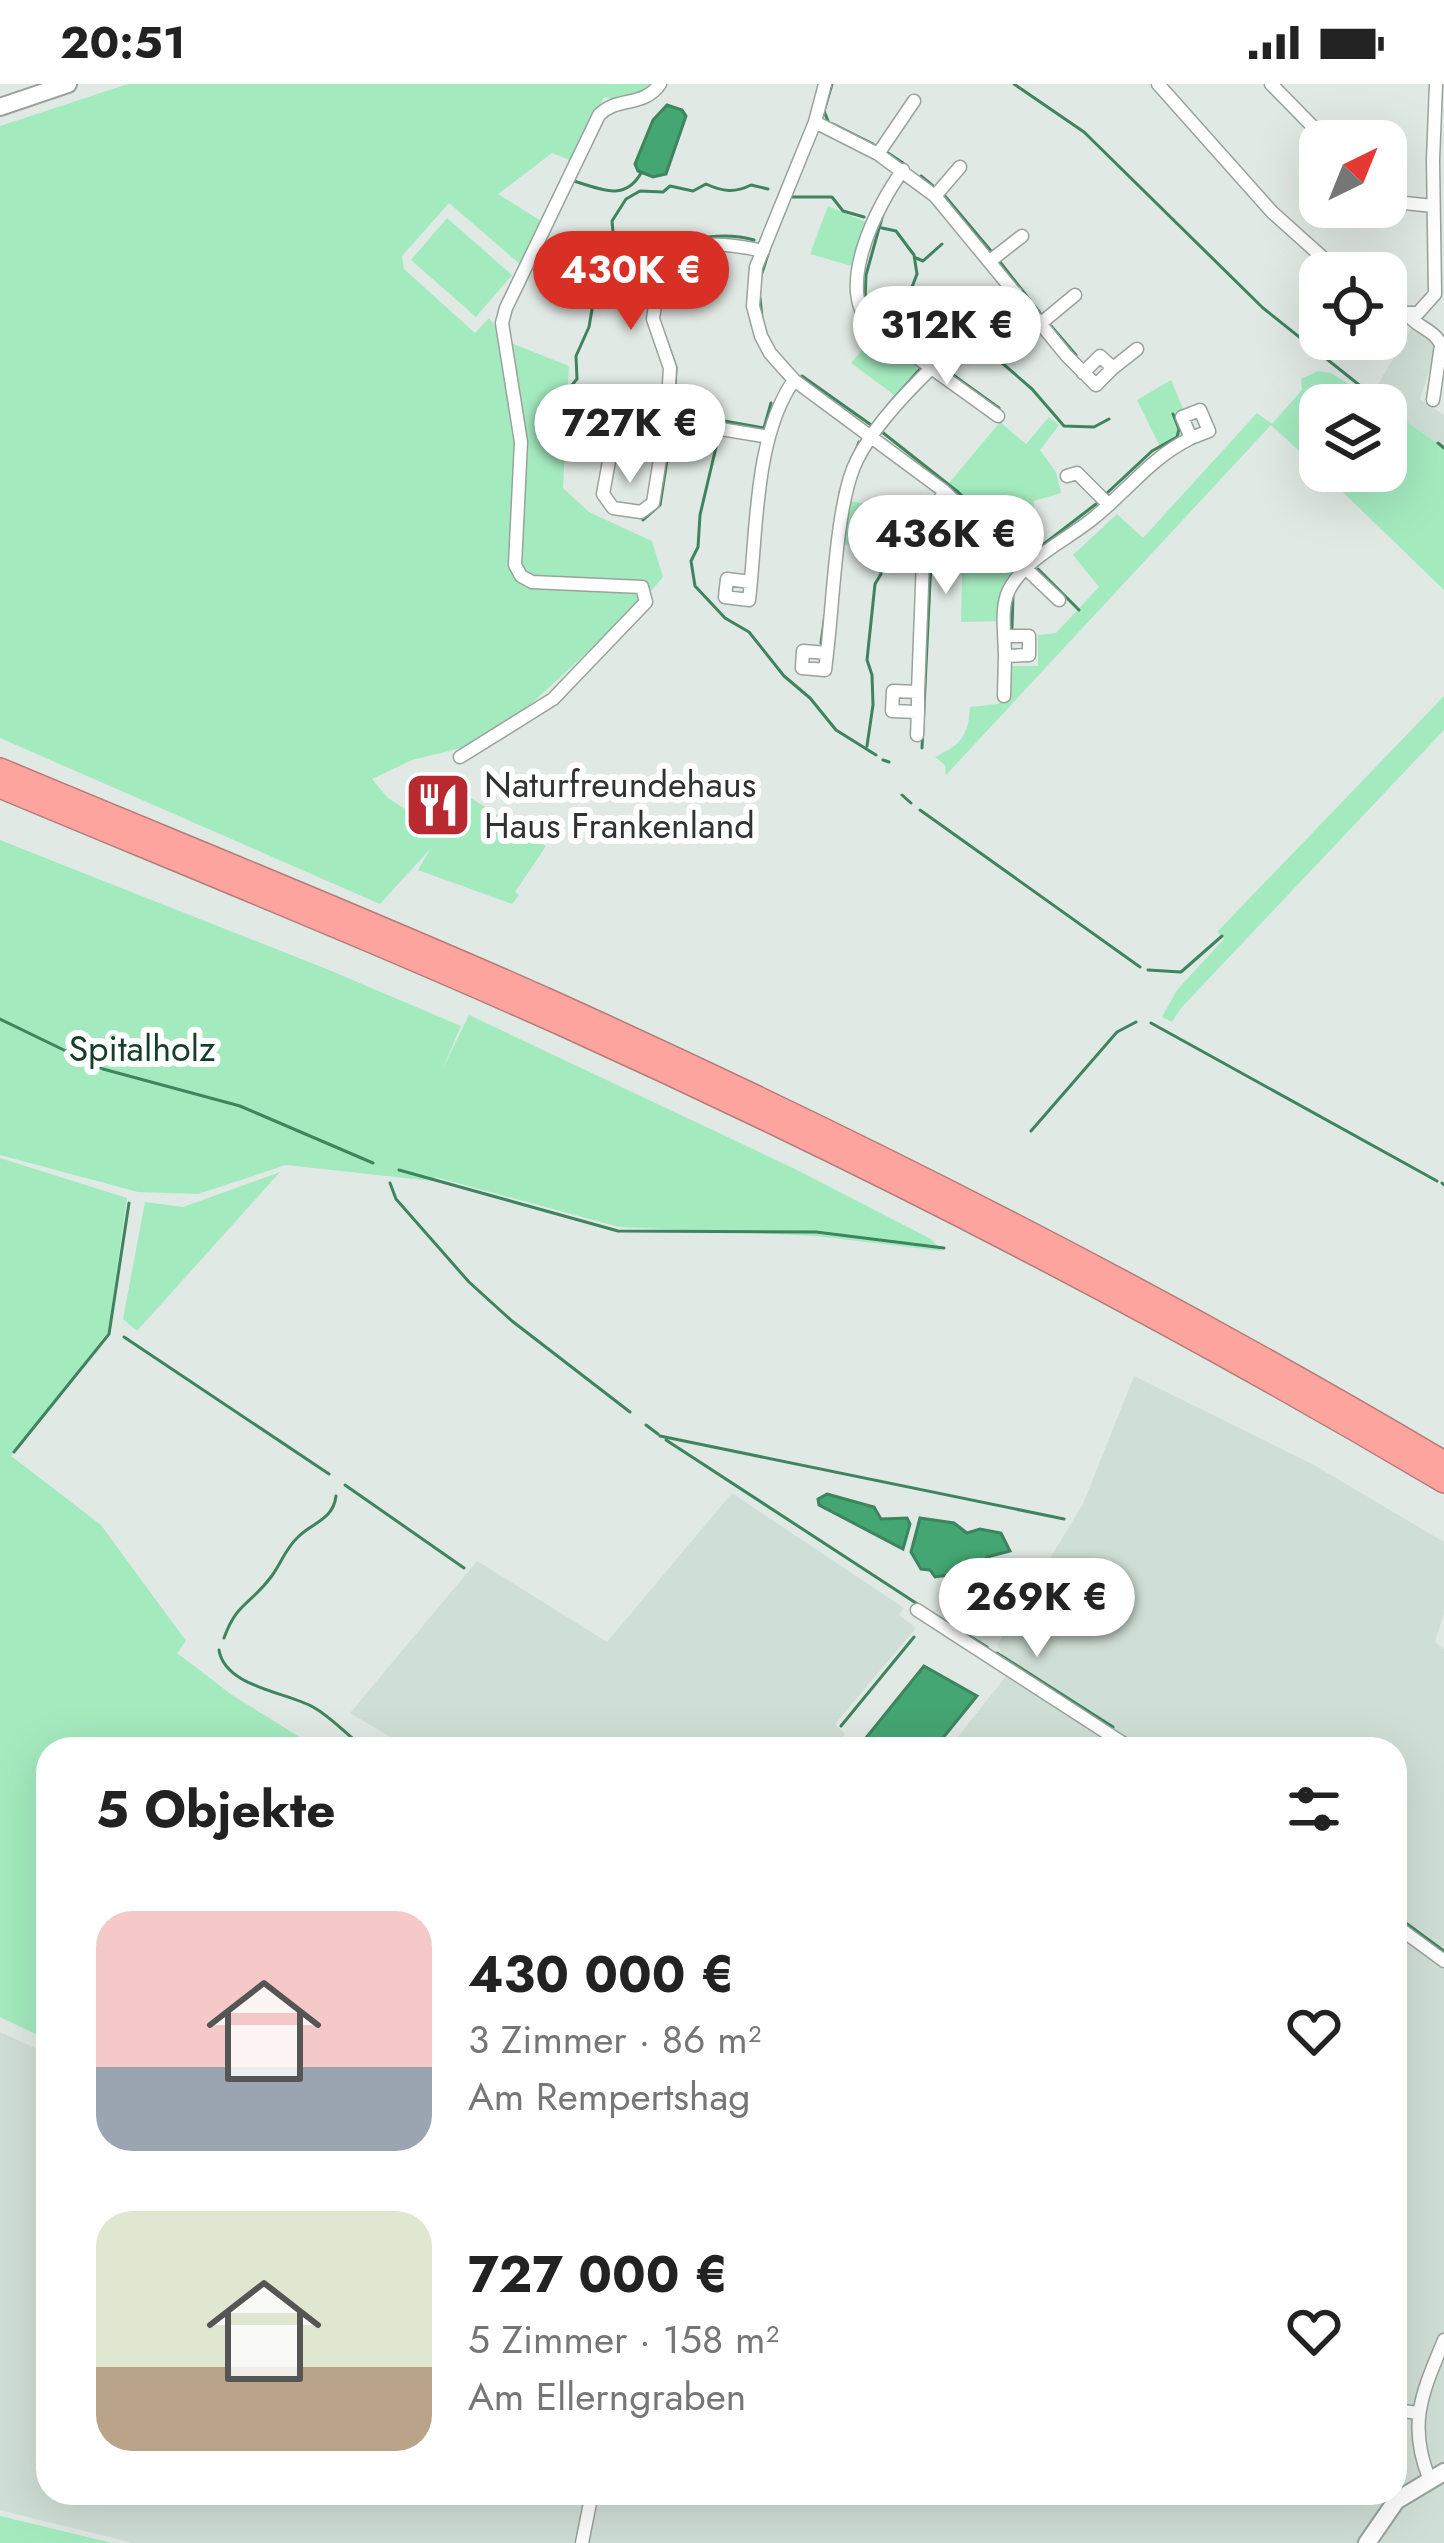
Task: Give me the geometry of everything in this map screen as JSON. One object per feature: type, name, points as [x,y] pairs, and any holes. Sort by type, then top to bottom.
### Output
[{"type":"highway","points":[[0,769],[460,961],[734,1086],[1100,1270],[1444,1462]]},
{"type":"highway","points":[[0,787],[503,999],[773,1124],[1160,1321],[1444,1482]]},
{"type":"main road","points":[[0,107],[68,84]]},
{"type":"main road","points":[[1407,2494],[1436,2475]]},
{"type":"main road","points":[[1367,2543],[1393,2505]]},
{"type":"street","points":[[460,757],[553,699],[646,602],[642,587],[532,582],[515,565],[520,442],[502,323],[599,115],[609,106],[645,100],[660,84]]},
{"type":"street","points":[[825,84],[752,288],[756,321],[770,353],[794,380],[944,490],[1058,600]]},
{"type":"street","points":[[1157,84],[1272,212],[1317,252]]},
{"type":"street","points":[[1271,84],[1306,120]]},
{"type":"street","points":[[1433,400],[1441,345],[1408,315],[1425,310],[1435,294],[1436,84]]},
{"type":"street","points":[[878,154],[914,101]]},
{"type":"street","points":[[815,122],[878,154],[935,196],[1096,385],[1137,349]]},
{"type":"street","points":[[935,196],[960,166]]},
{"type":"street","points":[[903,170],[880,207],[855,293],[865,319],[998,416]]},
{"type":"street","points":[[1407,202],[1433,206]]},
{"type":"street","points":[[990,261],[1022,236]]},
{"type":"street","points":[[623,251],[662,256],[700,244],[763,251]]},
{"type":"street","points":[[662,256],[653,319],[670,368],[667,415],[653,503],[641,512],[613,508],[603,494],[618,412],[624,408],[667,415],[678,422],[769,437]]},
{"type":"street","points":[[827,653],[850,477],[873,438],[933,368],[1016,293]]},
{"type":"street","points":[[1040,324],[1075,295]]},
{"type":"street","points":[[751,582],[769,437],[777,408],[794,380]]},
{"type":"street","points":[[1004,696],[1006,597],[1025,567],[1109,505],[1156,459],[1191,438]]},
{"type":"street","points":[[1066,476],[1077,472],[1109,505]]},
{"type":"street","points":[[917,735],[922,547],[928,517],[944,490]]},
{"type":"street","points":[[1005,637],[1029,636],[1029,656],[1005,656]]},
{"type":"street","points":[[918,692],[893,691],[892,711],[918,712]]},
{"type":"street","points":[[917,1610],[1113,1737]]},
{"type":"street","points":[[1407,1933],[1444,1961]]},
{"type":"street","points":[[1436,2475],[1418,2449],[1418,2413],[1444,2340]]},
{"type":"street","points":[[1407,2412],[1418,2413]]},
{"type":"street","points":[[582,2543],[590,2505]]},
{"type":"shaded area","points":[[667,105],[686,116],[666,174],[653,177],[638,171],[635,164],[653,120]]},
{"type":"shaded area","points":[[1412,327],[1433,340],[1436,350],[1420,399],[1444,415],[1444,448],[1407,422],[1407,384],[1378,384],[1392,360],[1407,360],[1407,335]]},
{"type":"shaded area","points":[[1134,1376],[1314,1465],[1444,1542],[1444,1613],[1435,1642],[1444,1649],[1444,2543],[133,2543],[0,2510],[0,2032],[36,2048],[36,2505],[1407,2505],[1407,1737],[958,1737],[1011,1670],[997,1645],[1083,1504]]},
{"type":"shaded area","points":[[732,1493],[904,1608],[899,1615],[916,1628],[835,1724],[845,1734],[842,1737],[391,1737],[350,1713],[477,1561],[607,1642]]},
{"type":"shaded area","points":[[827,1494],[874,1507],[881,1519],[907,1518],[910,1524],[903,1549],[819,1505],[818,1499]]},
{"type":"shaded area","points":[[920,1518],[954,1523],[967,1533],[980,1529],[1001,1533],[1010,1551],[987,1557],[981,1583],[968,1593],[949,1575],[935,1577],[921,1569],[911,1552]]},
{"type":"shaded area","points":[[924,1666],[977,1696],[944,1737],[867,1737]]},
{"type":"green space","points":[[128,84],[656,84],[632,98],[604,97],[572,161],[552,153],[498,194],[541,221],[521,265],[449,203],[402,256],[404,269],[475,333],[489,318],[506,341],[569,366],[563,488],[589,512],[652,541],[663,577],[639,605],[521,713],[461,748],[412,760],[372,779],[388,798],[446,835],[471,798],[546,846],[512,904],[418,870],[431,848],[380,904],[0,738],[0,126]]},
{"type":"green space","points":[[828,206],[873,225],[859,268],[810,254]]},
{"type":"green space","points":[[447,218],[512,275],[476,317],[411,260]]},
{"type":"green space","points":[[876,334],[916,365],[918,374],[898,398],[851,363]]},
{"type":"green space","points":[[1318,371],[1349,384],[1301,384],[1301,379]]},
{"type":"green space","points":[[1171,380],[1185,413],[1186,440],[1163,453],[1137,400]]},
{"type":"green space","points":[[1299,393],[1299,451],[1271,425],[946,775],[945,765],[935,757],[962,738],[970,707],[1009,698],[1011,666],[1038,666],[1038,635],[1056,633],[1099,587],[1073,555],[1117,514],[1143,538],[1257,413],[1272,424]]},
{"type":"green space","points":[[1049,417],[1059,425],[1040,450],[1056,472],[1061,493],[1034,501],[1034,516],[993,532],[944,489],[1000,422],[1026,444]]},
{"type":"green space","points":[[1407,422],[1444,448],[1444,590],[1343,492],[1407,492]]},
{"type":"green space","points":[[847,501],[890,507],[883,549],[842,544]]},
{"type":"green space","points":[[971,528],[1015,572],[1002,621],[961,622],[963,535]]},
{"type":"green space","points":[[1444,696],[1444,730],[1172,1022],[1162,1017],[1177,990],[1224,939],[1217,932]]},
{"type":"green space","name":"Spitalholz","points":[[0,840],[461,1026],[441,1072],[469,1015],[795,1169],[931,1239],[942,1251],[816,1236],[619,1227],[435,1177],[432,1181],[286,1165],[198,1194],[138,1192],[0,1155]]},
{"type":"green space","points":[[0,1158],[127,1198],[108,1332],[11,1456],[101,1525],[186,1641],[177,1653],[300,1737],[36,1737],[36,2034],[0,2017]]},
{"type":"green space","points":[[280,1172],[137,1331],[123,1319],[145,1202],[183,1207]]},
{"type":"green space","points":[[0,2516],[112,2543],[0,2543]]},
{"type":"waterway","points":[[828,121],[824,111],[832,84]]},
{"type":"waterway","points":[[1014,84],[1084,132],[1263,308],[1358,384]]},
{"type":"waterway","points":[[833,124],[873,144]]},
{"type":"waterway","points":[[888,153],[903,163]]},
{"type":"waterway","points":[[574,181],[620,190],[641,173]]},
{"type":"waterway","points":[[921,176],[933,186]]},
{"type":"waterway","points":[[572,385],[596,286],[608,269],[605,255],[614,243],[612,221],[626,199],[640,191],[663,192],[670,186],[693,191],[706,184],[729,190],[751,185],[768,189]]},
{"type":"waterway","points":[[944,195],[991,251]]},
{"type":"waterway","points":[[792,197],[832,197],[843,211],[864,217]]},
{"type":"waterway","points":[[883,214],[866,275],[865,301],[879,320],[935,361]]},
{"type":"waterway","points":[[882,228],[896,231],[914,255],[914,296],[957,334]]},
{"type":"waterway","points":[[616,243],[651,245],[719,236],[754,240]]},
{"type":"waterway","points":[[916,258],[923,261],[942,244]]},
{"type":"waterway","points":[[761,276],[769,251]]},
{"type":"waterway","points":[[1000,262],[1040,313]]},
{"type":"waterway","points":[[932,356],[1002,296]]},
{"type":"waterway","points":[[760,298],[762,318]]},
{"type":"waterway","points":[[895,325],[914,298]]},
{"type":"waterway","points":[[1051,326],[1076,355]]},
{"type":"waterway","points":[[664,334],[676,367],[674,412],[764,428],[771,403]]},
{"type":"waterway","points":[[979,343],[1032,389],[1064,426],[1094,427],[1109,419]]},
{"type":"waterway","points":[[942,367],[999,408]]},
{"type":"waterway","points":[[888,405],[921,368]]},
{"type":"waterway","points":[[802,376],[874,427]]},
{"type":"waterway","points":[[1106,494],[1152,451],[1177,437],[1173,414]]},
{"type":"waterway","points":[[882,432],[958,492],[1027,557],[1096,504]]},
{"type":"waterway","points":[[643,520],[660,505],[671,435]]},
{"type":"waterway","points":[[840,492],[859,442]]},
{"type":"waterway","points":[[717,443],[700,515],[698,547],[691,561],[695,586],[725,618],[749,632],[836,730],[876,755]]},
{"type":"waterway","points":[[1438,443],[1444,448]]},
{"type":"waterway","points":[[867,746],[873,705],[867,660],[875,584],[881,574],[879,533],[891,504]]},
{"type":"waterway","points":[[922,748],[931,562],[944,512]]},
{"type":"waterway","points":[[1038,569],[1079,610]]},
{"type":"waterway","points":[[1012,628],[1013,594]]},
{"type":"waterway","points":[[821,643],[825,615]]},
{"type":"waterway","points":[[883,760],[889,762]]},
{"type":"waterway","points":[[902,795],[911,803]]},
{"type":"waterway","points":[[920,810],[1140,967]]},
{"type":"waterway","points":[[1148,970],[1181,972],[1222,936]]},
{"type":"waterway","points":[[0,1019],[103,1069],[240,1106],[373,1163]]},
{"type":"waterway","points":[[1031,1131],[1117,1032],[1136,1022]]},
{"type":"waterway","points":[[1151,1023],[1437,1181]]},
{"type":"waterway","points":[[399,1170],[618,1231],[816,1232],[944,1248]]},
{"type":"waterway","points":[[390,1183],[396,1199],[469,1282],[630,1412]]},
{"type":"waterway","points":[[14,1452],[109,1334],[129,1203]]},
{"type":"waterway","points":[[124,1337],[329,1474]]},
{"type":"waterway","points":[[646,1425],[658,1434]]},
{"type":"waterway","points":[[660,1436],[1064,1519]]},
{"type":"waterway","points":[[666,1440],[919,1605]]},
{"type":"waterway","points":[[345,1485],[464,1568]]},
{"type":"waterway","points":[[224,1638],[239,1610],[271,1577],[294,1542],[327,1516],[336,1496]]},
{"type":"waterway","points":[[958,1629],[987,1647]]},
{"type":"waterway","points":[[841,1726],[914,1637]]},
{"type":"waterway","points":[[219,1650],[232,1672],[244,1680],[313,1707],[352,1737]]},
{"type":"waterway","points":[[997,1653],[1113,1727]]},
{"type":"waterway","points":[[1407,1924],[1444,1951]]},
{"type":"place","name":"Naturfreundehaus Haus Frankenland","points":[[438,805]]}]
